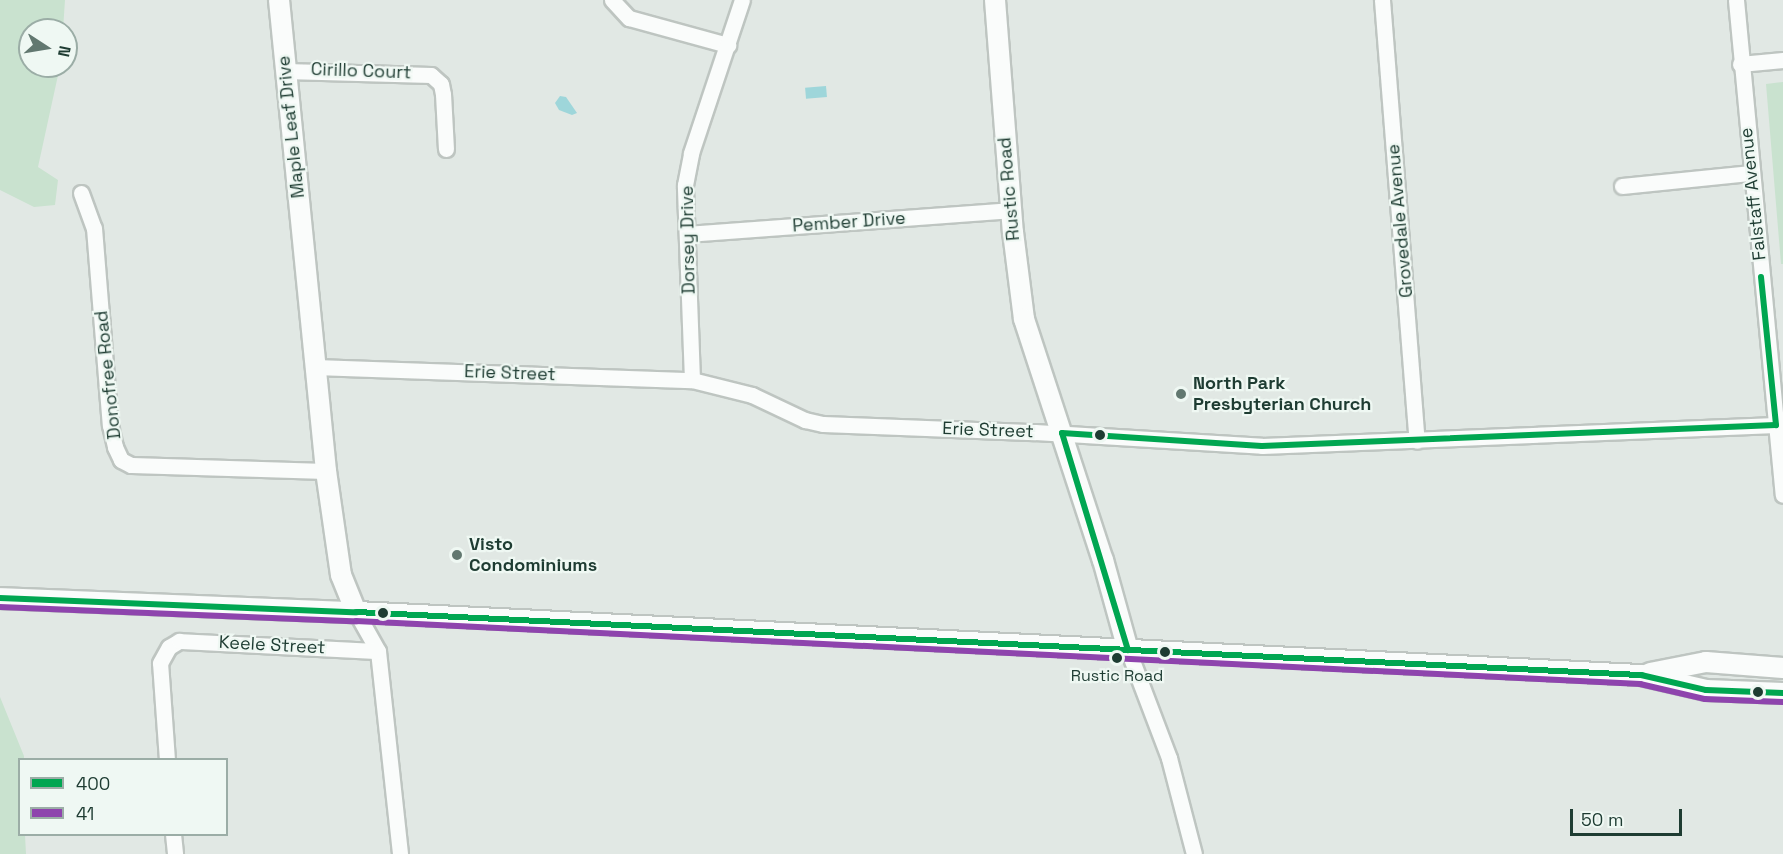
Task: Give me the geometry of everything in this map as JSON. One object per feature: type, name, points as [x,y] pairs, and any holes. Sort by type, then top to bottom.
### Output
[{"type":"main road","name":"Maple Leaf Drive","points":[[279,0],[326,471],[341,575],[356,612]]},
{"type":"main road","name":"Rustic Road","points":[[995,0],[1012,210],[1024,320],[1062,434],[1128,650]]},
{"type":"main road","name":"Keele Street","points":[[0,598],[356,612],[1641,675],[1706,690],[1780,691]]},
{"type":"main road","name":"Keele Street","points":[[1641,675],[1706,662],[1783,668]]},
{"type":"street","points":[[612,0],[629,18],[728,45]]},
{"type":"street","name":"Dorsey Drive","points":[[692,380],[685,185],[691,153],[742,0]]},
{"type":"street","name":"Grovedale Avenue","points":[[1382,0],[1417,441]]},
{"type":"street","name":"Falstaff Avenue","points":[[1736,0],[1740,64],[1783,495]]},
{"type":"street","points":[[1740,64],[1783,60]]},
{"type":"street","name":"Cirillo Court","points":[[285,71],[431,75],[441,84],[446,148]]},
{"type":"street","points":[[1622,186],[1752,173]]},
{"type":"street","name":"Donofree Road","points":[[81,193],[94,228],[111,426],[115,447],[121,460],[131,465],[326,471]]},
{"type":"street","name":"Pember Drive","points":[[687,234],[1012,210]]},
{"type":"street","name":"Erie Street","points":[[315,367],[692,380],[752,395],[805,420],[823,424],[1062,434],[1262,446],[1776,425]]},
{"type":"street","name":"Maple Leaf Drive","points":[[356,612],[378,651],[400,854]]},
{"type":"street","name":"Keele Street","points":[[167,758],[160,663],[169,647],[179,641],[378,651]]},
{"type":"street","name":"Rustic Road","points":[[1128,650],[1169,758],[1194,854]]},
{"type":"street","points":[[173,836],[175,854]]},
{"type":"green space","points":[[0,0],[65,0],[64,18],[18,18],[18,78],[57,78],[38,167],[58,180],[55,205],[34,207],[0,190]]},
{"type":"green space","points":[[1783,82],[1783,264],[1781,264],[1766,84]]},
{"type":"green space","points":[[0,697],[24,756],[24,758],[18,758],[18,836],[25,836],[26,854],[0,854]]},
{"type":"water","points":[[826,86],[827,97],[806,99],[805,88]]},
{"type":"water","points":[[560,96],[566,97],[577,113],[572,115],[559,110],[555,103]]},
{"type":"transit line","name":"400","points":[[1761,277],[1776,425]]},
{"type":"transit line","name":"400","points":[[1062,433],[1262,446],[1776,425]]},
{"type":"transit line","name":"400","points":[[1062,433],[1128,650]]},
{"type":"transit line","name":"400","points":[[0,598],[356,612],[1641,675],[1706,690],[1783,693]]},
{"type":"transit line","name":"41","points":[[0,607],[356,621],[1640,684],[1705,699],[1783,702]]},
{"type":"place","name":"North Park Presbyterian Church","points":[[1181,394]]},
{"type":"place","name":"Visto Condominiums","points":[[457,555]]},
{"type":"place","name":"Rustic Road","points":[[1117,658]]}]
